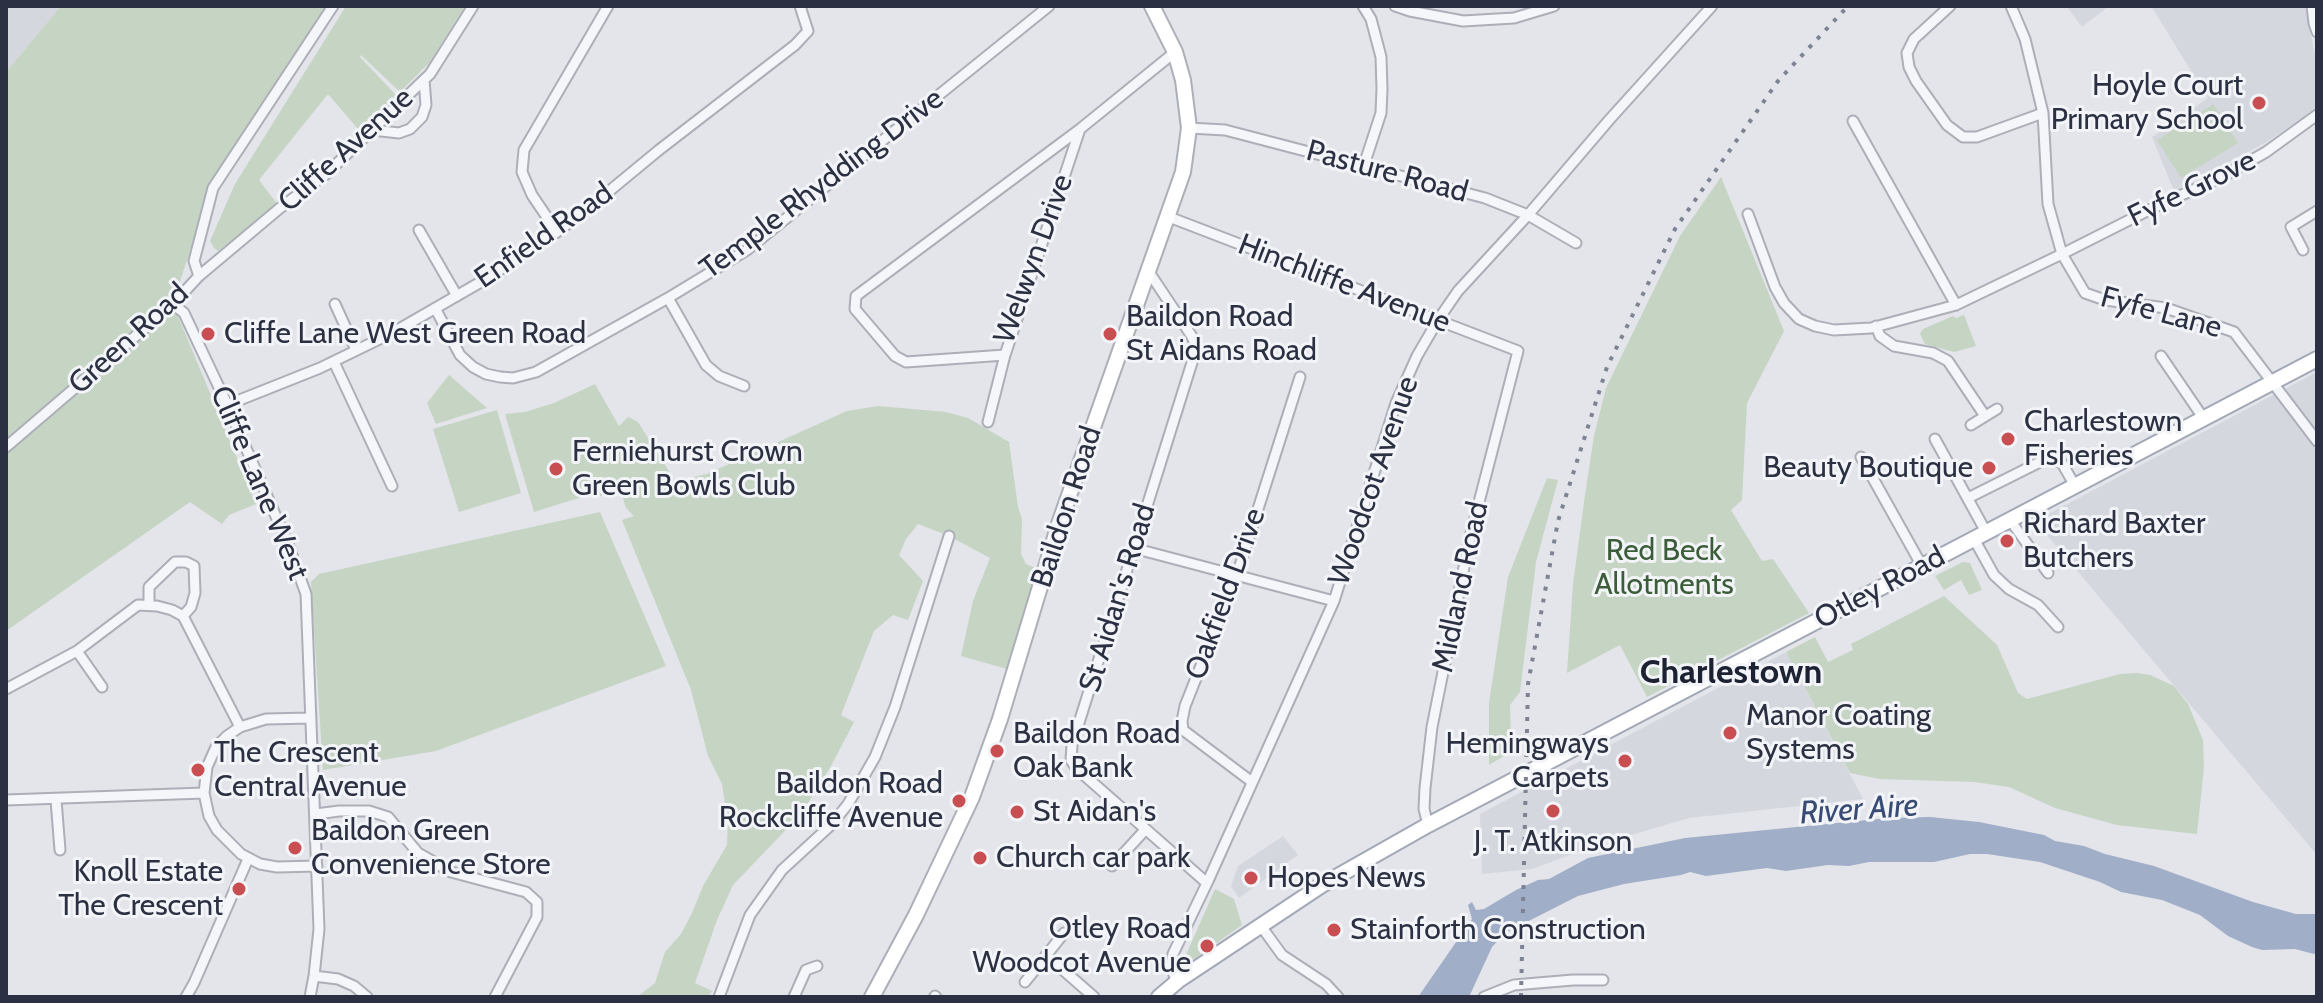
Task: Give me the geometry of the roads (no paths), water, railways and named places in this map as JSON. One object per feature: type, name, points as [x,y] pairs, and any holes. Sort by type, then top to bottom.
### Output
[{"type":"main road","name":"Baildon Road","points":[[872,997],[916,915],[972,797],[1000,719],[1064,510],[1183,172],[1189,128],[1183,80],[1175,52],[1152,6]]},
{"type":"main road","name":"Otley Road","points":[[1159,997],[1179,980],[1322,885],[1428,825],[2317,359]]},
{"type":"street","name":"Green Road","points":[[6,447],[173,304],[199,276],[194,261],[213,188],[333,6]]},
{"type":"street","name":"Cliffe Avenue","points":[[199,276],[325,175],[424,80],[473,6]]},
{"type":"street","points":[[557,232],[532,195],[522,172],[524,150],[608,6]]},
{"type":"street","name":"Enfield Road","points":[[227,405],[334,362],[457,296],[557,232],[795,45],[808,31],[800,6]]},
{"type":"street","name":"Temple Rhydding Drive","points":[[435,308],[460,355],[486,374],[513,378],[536,372],[747,250],[1049,6]]},
{"type":"street","points":[[1363,6],[1371,19],[1381,57],[1382,89],[1381,113],[1364,165]]},
{"type":"street","points":[[1395,6],[1463,21],[1514,18],[1554,6]]},
{"type":"street","name":"Woodcot Avenue","points":[[1179,980],[1171,965],[1173,954],[1334,601],[1396,403],[1417,356],[1458,291],[1712,6]]},
{"type":"street","points":[[1950,6],[1914,39],[1907,53],[1916,81],[1947,125],[1963,137],[1977,137],[2043,113]]},
{"type":"street","name":"Fyfe Lane","points":[[2011,6],[2025,39],[2043,113],[2048,204],[2062,254],[2085,293],[2105,300],[2166,308],[2234,332],[2317,441]]},
{"type":"street","points":[[2312,6],[2317,32]]},
{"type":"street","points":[[1080,129],[1175,52]]},
{"type":"street","points":[[372,130],[399,133],[410,129],[422,117],[426,105],[424,80]]},
{"type":"street","name":"Fyfe Grove","points":[[1748,214],[1775,287],[1799,319],[1834,330],[1876,326],[1956,305],[2222,177],[2266,152],[2317,115]]},
{"type":"street","points":[[1853,121],[1956,305]]},
{"type":"street","name":"Pasture Road","points":[[1189,128],[1225,130],[1485,198],[1528,215],[1576,243]]},
{"type":"street","name":"Welwyn Drive","points":[[1080,129],[1005,355],[906,362],[895,356],[855,309],[856,296],[1080,129]]},
{"type":"street","points":[[2303,250],[2289,222],[2317,211]]},
{"type":"street","name":"Hinchliffe Avenue","points":[[1169,217],[1518,351]]},
{"type":"street","points":[[419,230],[457,296]]},
{"type":"street","name":"St Aidan's Road","points":[[1149,272],[1195,343],[1195,353],[1072,745],[1071,760],[1076,768],[1207,883]]},
{"type":"street","points":[[668,298],[706,365],[719,376],[744,386]]},
{"type":"street","name":"Cliffe Lane West","points":[[173,304],[184,313],[227,405],[288,544],[306,594],[319,929],[310,997]]},
{"type":"street","points":[[335,304],[356,350]]},
{"type":"street","points":[[1876,326],[1880,336],[1894,346],[1933,353],[1948,361],[1985,416]]},
{"type":"street","name":"Midland Road","points":[[1428,825],[1424,809],[1425,788],[1438,697],[1470,537],[1518,351]]},
{"type":"street","points":[[988,422],[1005,355]]},
{"type":"street","points":[[2161,356],[2204,419]]},
{"type":"street","points":[[334,362],[392,486]]},
{"type":"street","name":"Oakfield Drive","points":[[1252,782],[1183,730],[1182,721],[1185,706],[1237,575],[1300,377]]},
{"type":"street","points":[[1971,425],[1997,409]]},
{"type":"street","points":[[1935,439],[1968,498],[1994,575],[2009,589],[2038,605],[2058,627]]},
{"type":"street","points":[[1861,457],[1922,566]]},
{"type":"street","points":[[1968,498],[2044,460],[2062,463],[2075,486]]},
{"type":"street","points":[[2010,520],[2048,573]]},
{"type":"street","points":[[719,997],[750,915],[782,870],[831,825],[848,804],[875,757],[895,707],[949,536]]},
{"type":"street","points":[[1133,548],[1334,601]]},
{"type":"street","points":[[149,605],[149,587],[175,562],[186,562],[194,566],[196,577],[191,607],[183,616]]},
{"type":"street","points":[[6,689],[77,651],[138,605],[149,605],[183,616],[240,727]]},
{"type":"street","points":[[77,651],[102,687]]},
{"type":"street","points":[[311,718],[266,719],[240,727],[216,747],[207,767],[204,793],[209,816],[217,830],[229,845],[248,859],[277,867],[317,866]]},
{"type":"street","points":[[6,800],[204,793]]},
{"type":"street","points":[[56,800],[60,850]]},
{"type":"street","points":[[316,814],[369,811],[388,817],[418,853],[440,866],[451,872],[526,892],[537,902],[537,917],[495,997]]},
{"type":"street","points":[[1112,866],[1145,830]]},
{"type":"street","points":[[186,997],[248,859]]},
{"type":"street","points":[[1261,926],[1282,955],[1326,984],[1338,997]]},
{"type":"street","points":[[1025,982],[1064,933]]},
{"type":"street","points":[[1046,955],[1094,997]]},
{"type":"street","points":[[794,997],[806,970],[817,966]]},
{"type":"street","points":[[314,976],[338,979],[354,986],[367,997]]},
{"type":"street","points":[[1484,997],[1514,985],[1603,980]]},
{"type":"water","name":"River Aire","points":[[1930,817],[1979,822],[2044,835],[2055,841],[2154,866],[2253,902],[2296,914],[2317,914],[2317,952],[2262,950],[2228,936],[2200,915],[2162,900],[2121,892],[2040,862],[1970,854],[1934,862],[1869,862],[1786,871],[1767,868],[1706,876],[1690,872],[1624,884],[1578,896],[1505,933],[1492,947],[1469,997],[1418,997],[1472,919],[1468,905],[1472,902],[1476,910],[1484,909],[1516,890],[1538,880],[1549,879],[1588,858],[1685,838],[1888,818]]},
{"type":"railway","points":[[1521,997],[1528,684],[1558,521],[1607,367],[1675,229],[1778,81],[1848,6]]},
{"type":"place","name":"Hoyle Court Primary School","points":[[2259,103]]},
{"type":"place","name":"Cliffe Lane West Green Road","points":[[208,334]]},
{"type":"place","name":"Baildon Road St Aidans Road","points":[[1110,334]]},
{"type":"place","name":"Charlestown Fisheries","points":[[2008,439]]},
{"type":"place","name":"Beauty Boutique","points":[[1989,468]]},
{"type":"place","name":"Ferniehurst Crown Green Bowls Club","points":[[556,469]]},
{"type":"place","name":"Richard Baxter Butchers","points":[[2007,541]]},
{"type":"place","name":"Manor Coating Systems","points":[[1730,733]]},
{"type":"place","name":"Baildon Road Oak Bank","points":[[997,751]]},
{"type":"place","name":"Hemingways Carpets","points":[[1625,761]]},
{"type":"place","name":"The Crescent Central Avenue","points":[[198,770]]},
{"type":"place","name":"Baildon Road Rockcliffe Avenue","points":[[959,801]]},
{"type":"place","name":"J. T. Atkinson","points":[[1553,811]]},
{"type":"place","name":"St Aidan's","points":[[1017,812]]},
{"type":"place","name":"Baildon Green Convenience Store","points":[[295,848]]},
{"type":"place","name":"Church car park","points":[[980,858]]},
{"type":"place","name":"Hopes News","points":[[1251,878]]},
{"type":"place","name":"Knoll Estate The Crescent","points":[[239,889]]},
{"type":"place","name":"Stainforth Construction","points":[[1334,930]]},
{"type":"place","name":"Otley Road Woodcot Avenue","points":[[1207,946]]},
{"type":"district","name":"Charlestown","points":[[1731,673]]},
{"type":"park label","name":"Red Beck Allotments","points":[[1664,568]]}]
